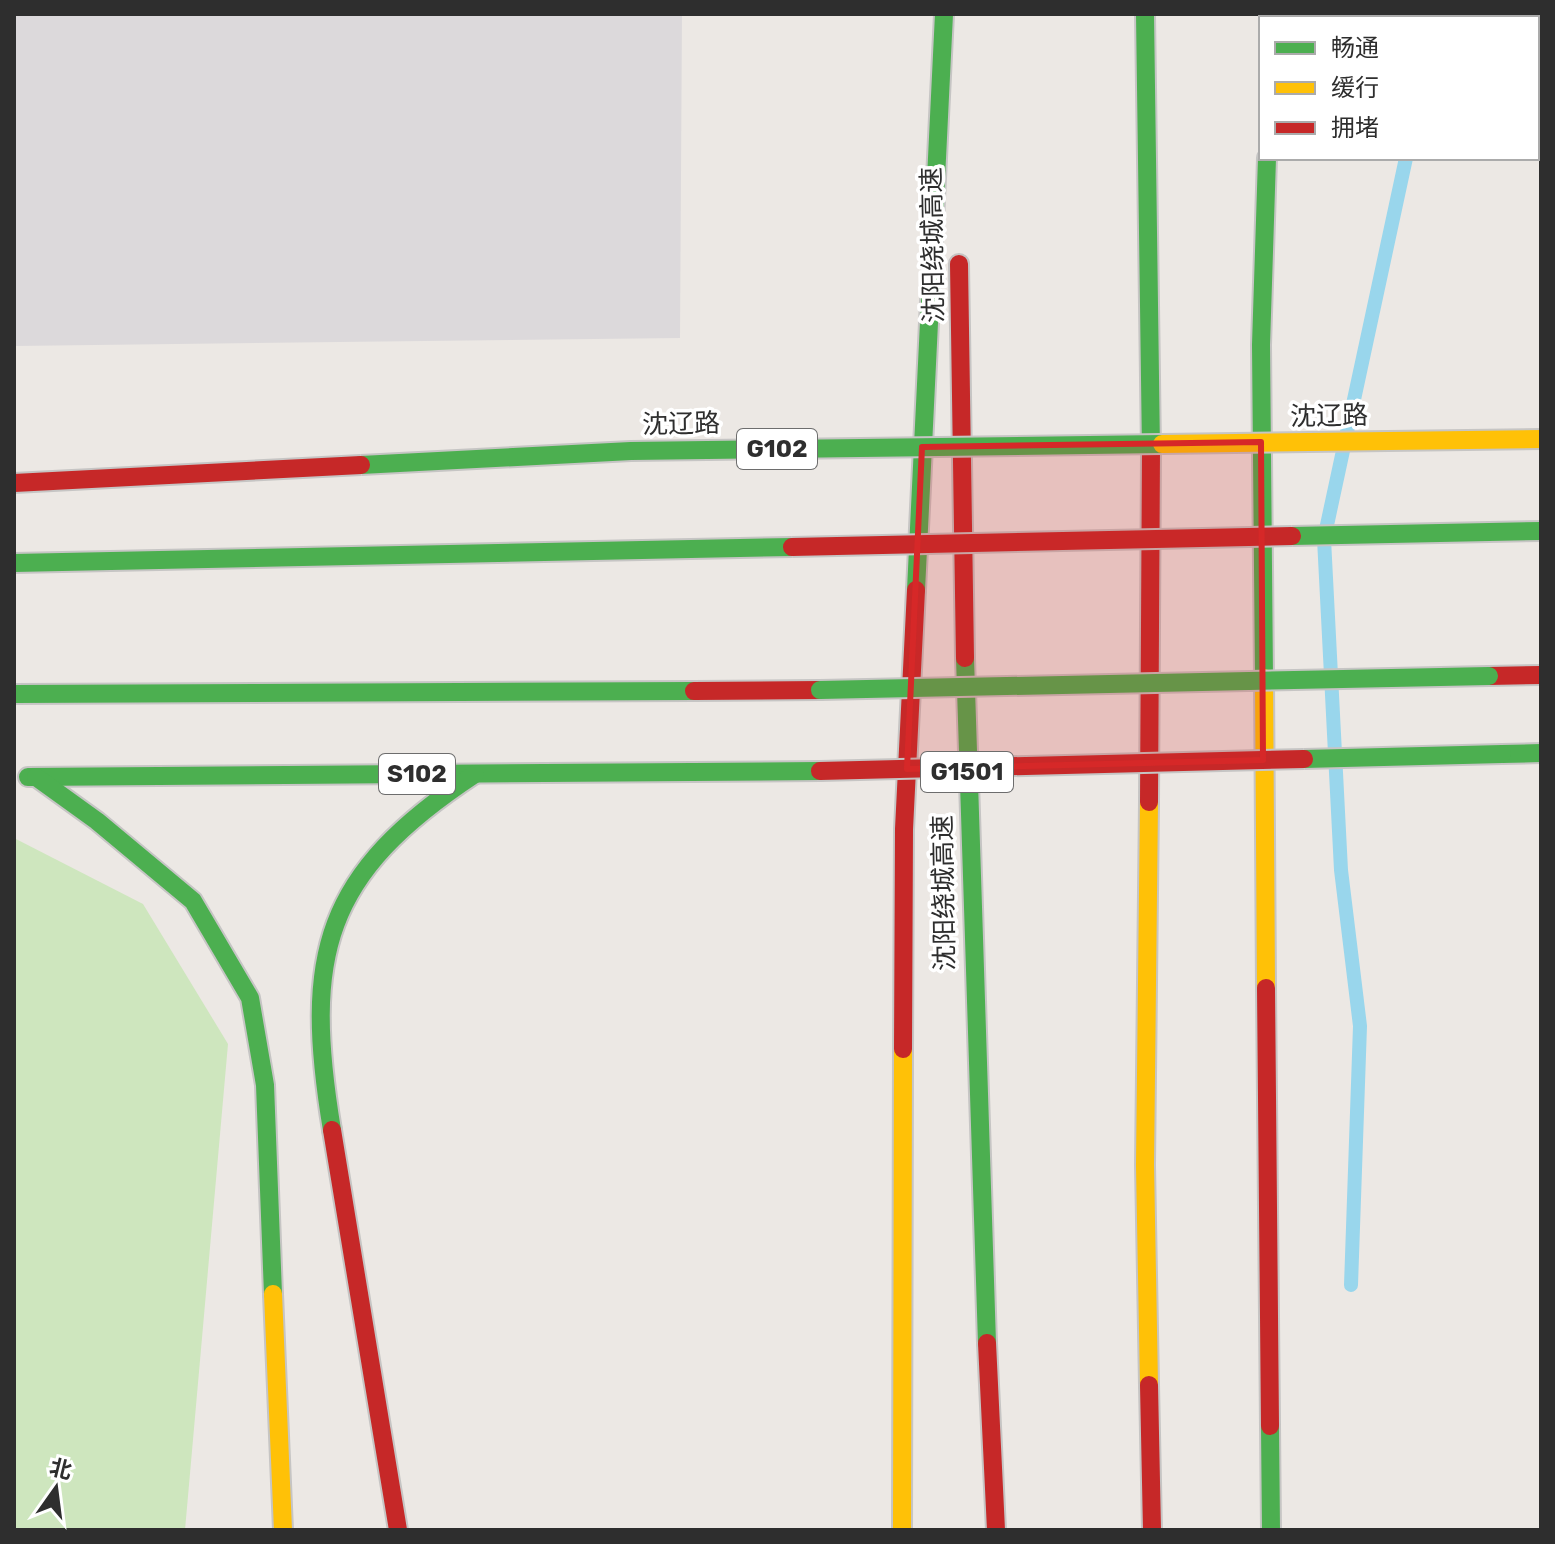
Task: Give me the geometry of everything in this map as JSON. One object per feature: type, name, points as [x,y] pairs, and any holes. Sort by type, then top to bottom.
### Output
[{"type":"highway","points":[[902,1530],[904,829],[944,14]]},
{"type":"highway","points":[[956,14],[957,125]]},
{"type":"highway","points":[[1145,14],[1152,501],[1145,1165],[1152,1530]]},
{"type":"highway","points":[[1267,160],[1261,361],[1271,1530]]},
{"type":"highway","name":"沈阳绕城高速","points":[[959,251],[961,551],[977,1188],[996,1530]]},
{"type":"highway","name":"沈辽路","points":[[14,483],[631,451],[1541,439]]},
{"type":"highway","points":[[14,563],[1541,531]]},
{"type":"highway","points":[[14,694],[820,690],[1541,675]]},
{"type":"highway","name":"S102","points":[[14,777],[820,771],[1541,753]]},
{"type":"highway","points":[[398,1530],[325,1078],[319,997],[338,915],[364,867],[413,814],[475,774]]},
{"type":"highway","points":[[36,777],[97,821],[193,901],[250,998],[265,1085],[283,1530]]},
{"type":"highlighted area","points":[[1261,442],[1263,760],[907,769],[922,447]]},
{"type":"shaded area","points":[[14,14],[682,14],[680,338],[14,346]]},
{"type":"green space","points":[[14,838],[143,904],[228,1044],[185,1530],[14,1530]]},
{"type":"waterway","points":[[1351,1285],[1360,1026],[1341,870],[1324,539],[1406,160]]},
{"type":"traffic: fast","points":[[916,590],[944,14]]},
{"type":"traffic: fast","points":[[1145,14],[1151,450]]},
{"type":"traffic: fast","points":[[1264,678],[1261,345],[1267,160]]},
{"type":"traffic: fast","points":[[361,465],[631,451],[1162,444]]},
{"type":"traffic: fast","points":[[1292,536],[1541,531]]},
{"type":"traffic: fast","points":[[14,563],[792,547]]},
{"type":"traffic: fast","points":[[965,658],[987,1343]]},
{"type":"traffic: fast","points":[[820,690],[1489,676]]},
{"type":"traffic: fast","points":[[14,694],[694,691]]},
{"type":"traffic: fast","points":[[1502,754],[1541,753]]},
{"type":"traffic: fast","points":[[1304,759],[1502,754]]},
{"type":"traffic: fast","points":[[28,777],[820,771]]},
{"type":"traffic: fast","points":[[332,1130],[321,1015],[324,967],[336,924],[355,884],[384,847],[424,811],[475,774]]},
{"type":"traffic: fast","points":[[36,777],[97,821],[193,901],[250,998],[265,1085],[273,1294]]},
{"type":"traffic: fast","points":[[1270,1426],[1271,1530]]},
{"type":"traffic: slow","points":[[1162,444],[1541,439]]},
{"type":"traffic: slow","points":[[1264,678],[1266,988]]},
{"type":"traffic: slow","points":[[1149,802],[1145,1165],[1149,1385]]},
{"type":"traffic: slow","points":[[902,1530],[903,1049]]},
{"type":"traffic: slow","points":[[273,1294],[283,1530]]},
{"type":"traffic: jam","points":[[959,264],[965,658]]},
{"type":"traffic: jam","points":[[1149,802],[1151,450]]},
{"type":"traffic: jam","points":[[14,483],[361,465]]},
{"type":"traffic: jam","points":[[792,547],[1292,536]]},
{"type":"traffic: jam","points":[[903,1049],[904,829],[916,590]]},
{"type":"traffic: jam","points":[[1489,676],[1541,675]]},
{"type":"traffic: jam","points":[[694,691],[820,690]]},
{"type":"traffic: jam","points":[[820,771],[1304,759]]},
{"type":"traffic: jam","points":[[1266,988],[1270,1426]]},
{"type":"traffic: jam","points":[[332,1130],[398,1530]]},
{"type":"traffic: jam","points":[[987,1343],[996,1530]]},
{"type":"traffic: jam","points":[[1149,1385],[1152,1530]]}]
